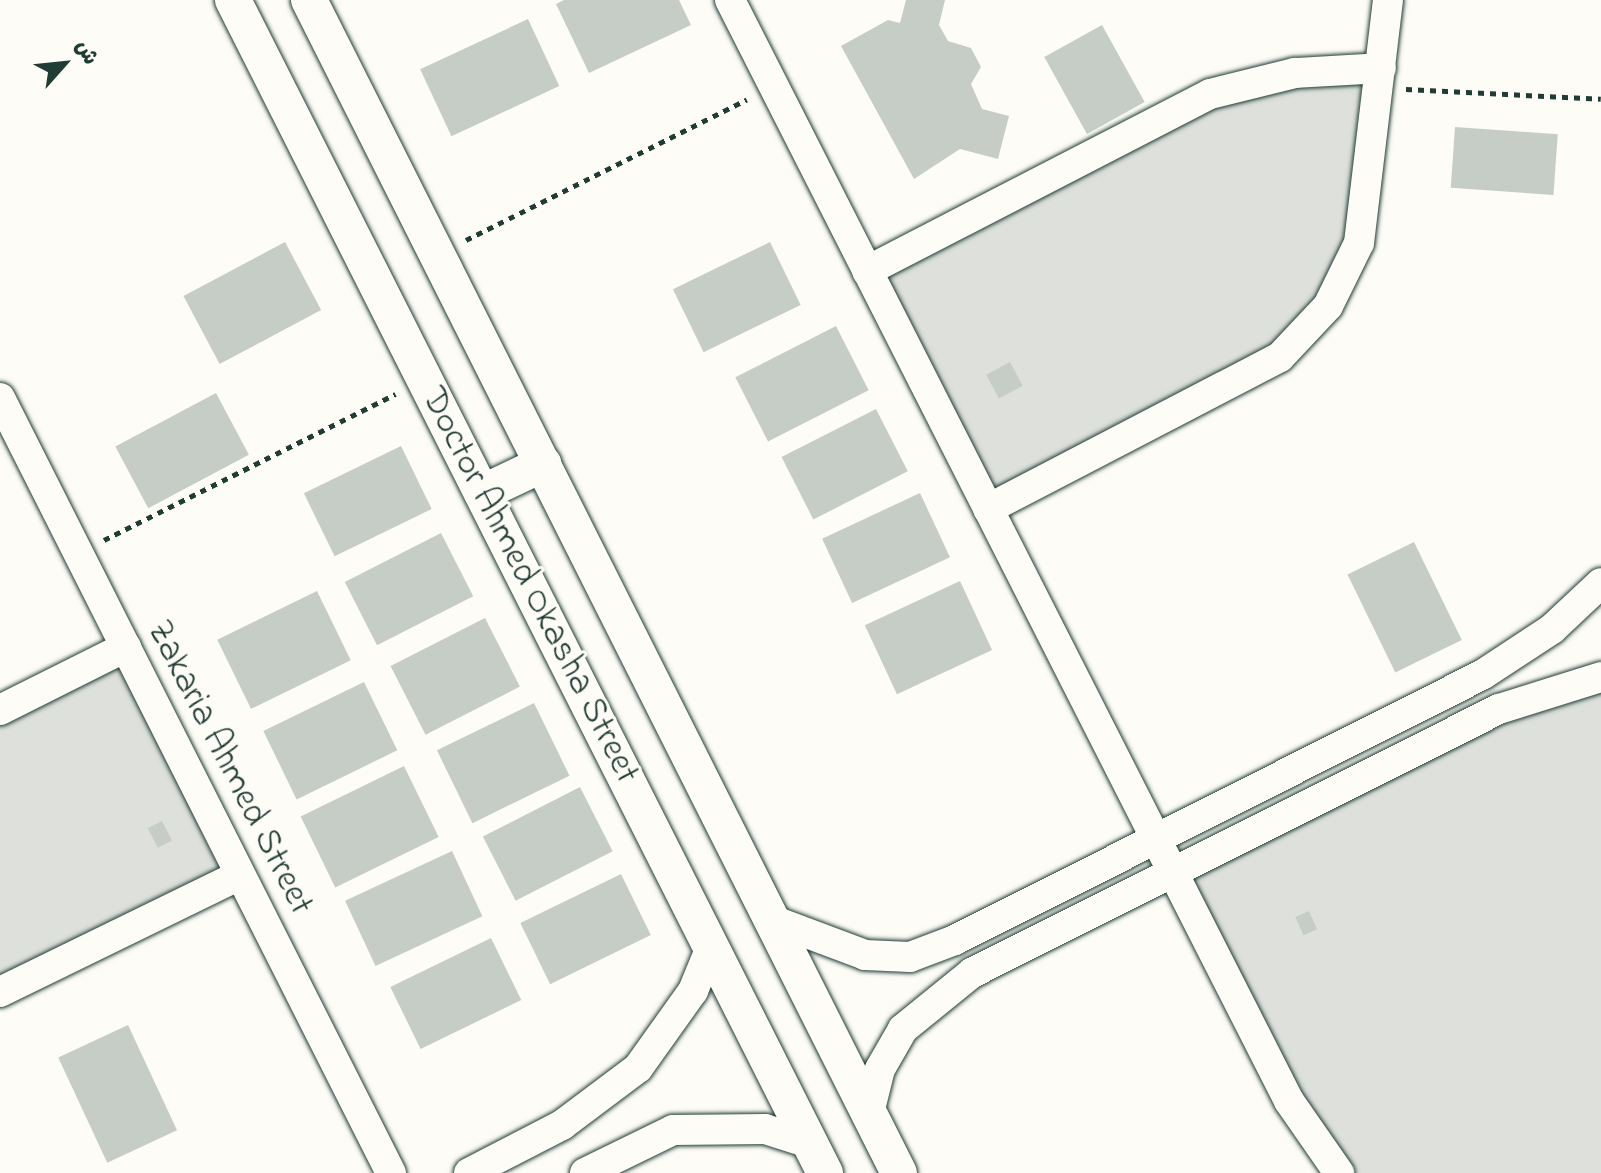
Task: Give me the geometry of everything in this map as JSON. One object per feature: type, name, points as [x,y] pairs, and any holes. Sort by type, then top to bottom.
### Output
[{"type":"street","name":"Doctor Ahmed Okasha Street","points":[[233,0],[817,1158]]},
{"type":"street","name":"Doctor Ahmed Okasha Street","points":[[309,0],[899,1173]]},
{"type":"street","points":[[730,0],[1152,837],[1289,1101],[1339,1173]]},
{"type":"street","points":[[988,509],[1280,357],[1328,306],[1359,243],[1388,0]]},
{"type":"street","points":[[867,271],[1210,94],[1295,73],[1380,78]]},
{"type":"street","name":"Zakaria Ahmed Street","points":[[0,398],[391,1173]]},
{"type":"street","points":[[482,493],[543,464]]},
{"type":"street","points":[[772,920],[865,955],[910,957],[1482,675],[1552,629],[1601,583]]},
{"type":"street","points":[[0,710],[126,647]]},
{"type":"street","points":[[869,1113],[880,1069],[903,1029],[934,997],[1499,709],[1601,677]]},
{"type":"street","points":[[0,992],[240,875]]},
{"type":"street","points":[[469,1173],[562,1125],[638,1068],[669,1031],[711,947]]},
{"type":"street","points":[[585,1173],[673,1130],[765,1129],[817,1158]]},
{"type":"path","points":[[1380,78],[1601,99]]},
{"type":"path","points":[[437,255],[773,86]]},
{"type":"path","points":[[78,553],[425,380]]},
{"type":"shaded area","points":[[1381,68],[1359,243],[1280,357],[988,509],[867,271],[1210,94]]},
{"type":"shaded area","points":[[126,647],[240,875],[0,992],[0,710]]},
{"type":"shaded area","points":[[1601,677],[1601,1173],[1339,1173],[1173,873]]},
{"type":"building","points":[[564,0],[679,0],[691,25],[589,73],[556,4]]},
{"type":"building","points":[[906,0],[945,0],[939,25],[948,41],[971,48],[981,67],[971,84],[982,109],[1009,116],[998,159],[960,149],[914,179],[841,46],[888,20],[900,23]]},
{"type":"building","points":[[528,19],[559,86],[451,136],[420,69]]},
{"type":"building","points":[[1102,25],[1145,102],[1087,134],[1044,57]]},
{"type":"building","points":[[1455,127],[1558,134],[1553,195],[1451,188]]},
{"type":"building","points":[[285,242],[321,310],[220,364],[183,296]]},
{"type":"building","points":[[770,242],[801,305],[704,352],[673,289]]},
{"type":"building","points":[[836,326],[869,390],[768,441],[735,377]]},
{"type":"building","points":[[1010,362],[1023,386],[999,399],[986,375]]},
{"type":"building","points":[[216,393],[249,455],[148,508],[115,447]]},
{"type":"building","points":[[876,409],[908,471],[813,519],[782,457]]},
{"type":"building","points":[[401,446],[432,509],[335,556],[304,493]]},
{"type":"building","points":[[920,493],[950,557],[852,603],[822,539]]},
{"type":"building","points":[[441,533],[473,596],[377,645],[345,582]]},
{"type":"building","points":[[1414,542],[1462,640],[1395,672],[1347,574]]},
{"type":"building","points":[[960,581],[992,650],[897,694],[865,625]]},
{"type":"building","points":[[317,591],[351,660],[251,709],[217,640]]},
{"type":"building","points":[[485,618],[520,687],[426,735],[391,666]]},
{"type":"building","points":[[364,682],[397,750],[297,799],[263,731]]},
{"type":"building","points":[[534,703],[570,776],[472,823],[437,750]]},
{"type":"building","points":[[404,766],[439,837],[335,887],[301,816]]},
{"type":"building","points":[[580,787],[613,851],[516,901],[483,836]]},
{"type":"building","points":[[162,821],[172,841],[158,848],[148,828]]},
{"type":"building","points":[[452,851],[482,916],[375,966],[345,901]]},
{"type":"building","points":[[621,874],[651,935],[550,984],[520,923]]},
{"type":"building","points":[[1309,911],[1317,929],[1303,935],[1295,917]]},
{"type":"building","points":[[491,938],[521,1000],[421,1049],[390,987]]},
{"type":"building","points":[[128,1025],[177,1130],[107,1163],[58,1058]]}]
